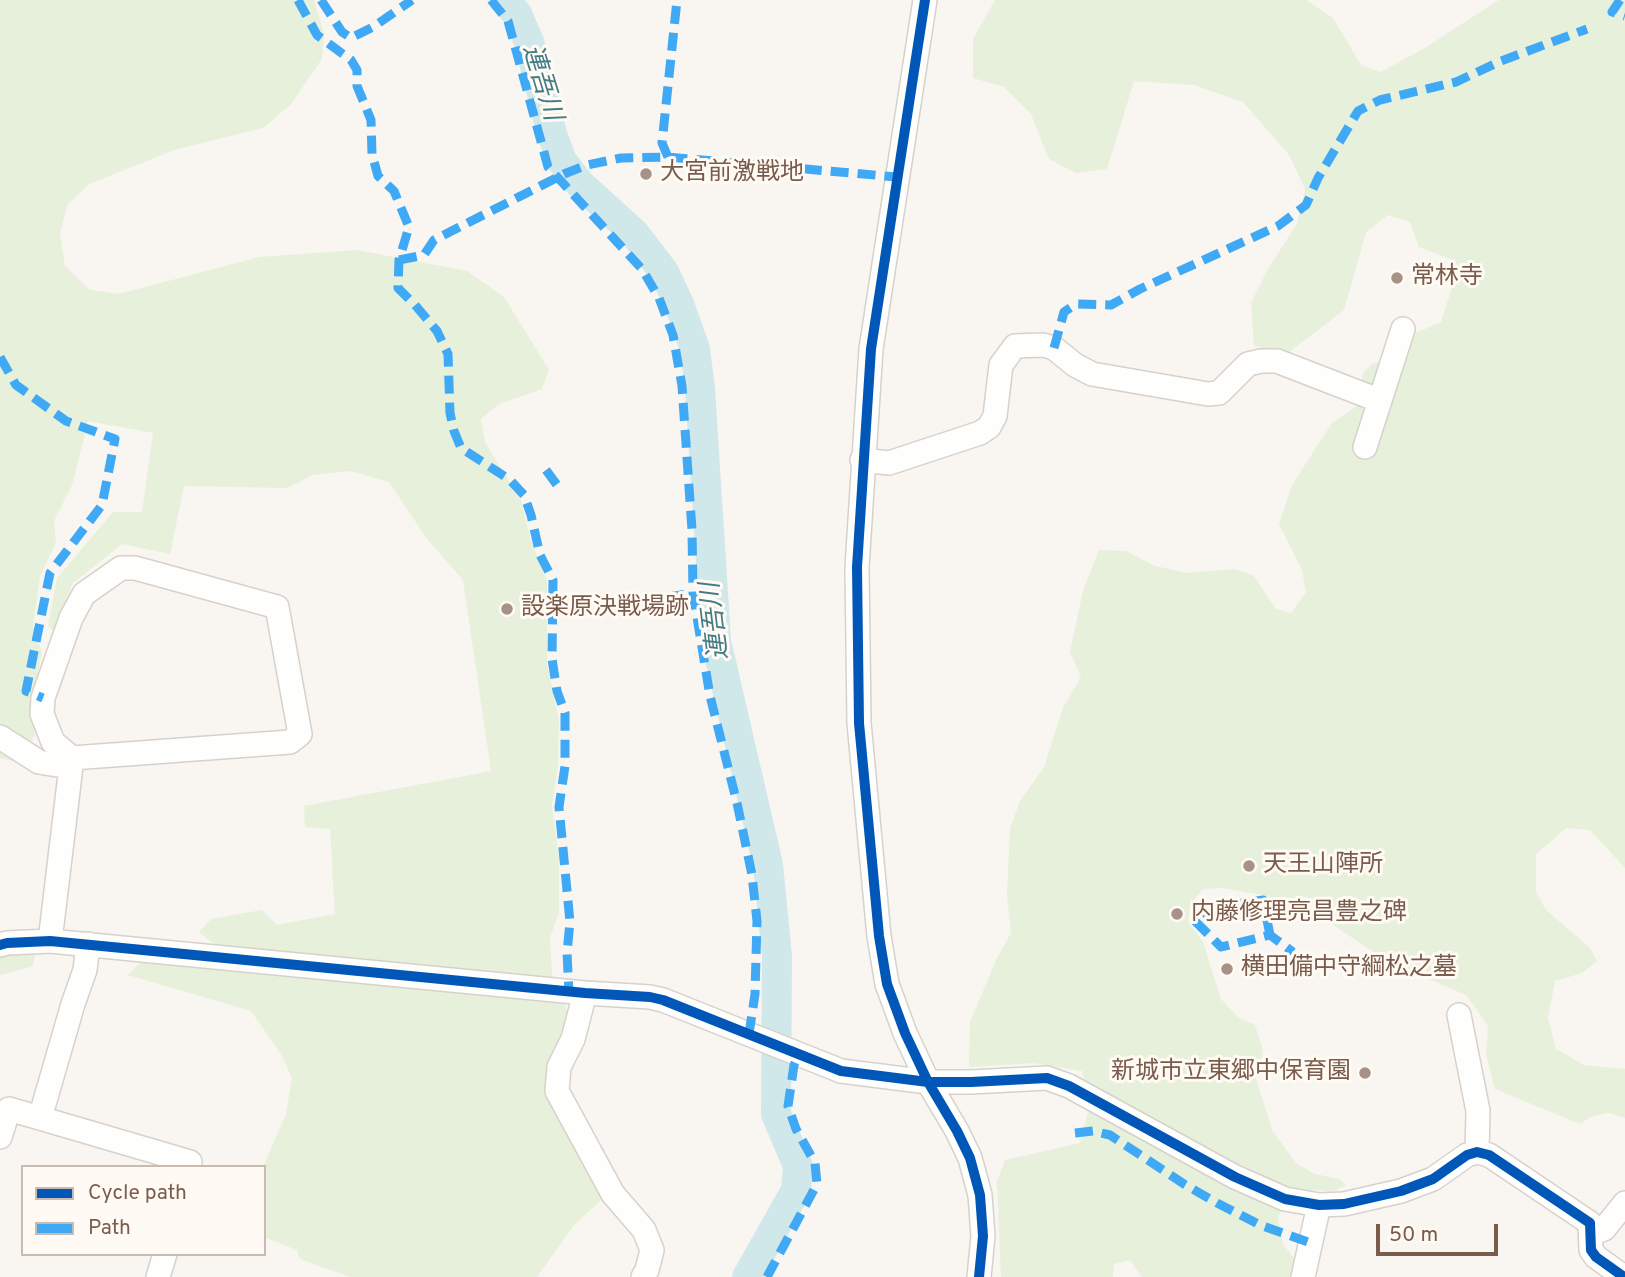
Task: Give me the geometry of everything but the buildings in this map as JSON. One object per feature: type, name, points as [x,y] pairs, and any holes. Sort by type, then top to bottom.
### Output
[{"type":"street","points":[[925,0],[871,349],[857,567],[859,711],[879,936],[887,984],[905,1033],[928,1082],[971,1157],[980,1195],[983,1236],[979,1277]]},
{"type":"street","points":[[1365,447],[1378,400],[1404,329]]},
{"type":"street","points":[[862,460],[889,463],[981,433],[989,427],[995,416],[1001,365],[1015,346],[1043,345],[1054,348],[1075,365],[1092,374],[1208,394],[1219,393],[1248,364],[1277,361],[1378,400]]},
{"type":"street","points":[[0,737],[38,762],[70,762],[289,742],[300,734],[277,607],[135,568],[121,568],[84,594],[71,618],[43,698],[42,714],[53,741],[70,762],[50,941]]},
{"type":"street","points":[[0,945],[50,941],[88,944],[585,993],[650,997],[841,1071],[928,1082],[1047,1078],[1069,1086],[1235,1177],[1285,1199],[1319,1205],[1344,1204],[1401,1191],[1433,1179],[1467,1155],[1477,1152],[1489,1155],[1590,1223],[1591,1250],[1596,1257],[1624,1277]]},
{"type":"street","points":[[40,1118],[85,970],[88,944]]},
{"type":"street","points":[[585,993],[573,1038],[559,1067],[557,1091],[613,1194],[644,1230],[652,1250],[643,1277]]},
{"type":"street","points":[[1458,1015],[1478,1111],[1477,1152]]},
{"type":"street","points":[[0,1138],[9,1108],[190,1162],[189,1165]]},
{"type":"street","points":[[1592,1233],[1604,1229],[1625,1203]]},
{"type":"street","points":[[1303,1277],[1319,1205]]},
{"type":"street","points":[[158,1277],[164,1256]]},
{"type":"green space","points":[[0,0],[314,0],[324,34],[322,59],[291,104],[263,128],[174,150],[89,184],[68,204],[60,233],[65,266],[90,290],[119,294],[259,257],[357,250],[467,271],[504,297],[549,370],[542,389],[499,404],[481,419],[485,442],[521,500],[531,541],[547,581],[547,664],[559,720],[558,767],[552,804],[559,859],[559,913],[550,937],[552,974],[568,1014],[554,1067],[595,1171],[601,1200],[574,1225],[537,1277],[350,1277],[300,1259],[297,1250],[266,1238],[266,1165],[264,1165],[286,1114],[292,1078],[281,1054],[251,1011],[128,975],[143,960],[217,946],[199,932],[211,919],[262,910],[277,925],[335,914],[330,829],[305,827],[304,806],[491,771],[463,580],[427,539],[389,482],[351,471],[313,475],[287,488],[184,486],[170,554],[122,544],[72,584],[54,632],[48,626],[57,578],[113,512],[142,512],[153,433],[88,421],[72,485],[54,521],[56,543],[40,576],[33,627],[42,652],[31,707],[35,735],[17,762],[0,758]]},
{"type":"green space","points":[[995,0],[1306,0],[1333,18],[1361,65],[1381,72],[1423,49],[1499,0],[1625,0],[1625,868],[1590,830],[1566,828],[1536,854],[1536,892],[1546,910],[1590,948],[1597,961],[1582,973],[1555,981],[1548,1017],[1556,1049],[1584,1065],[1625,1069],[1625,1118],[1609,1113],[1592,1116],[1580,1124],[1495,1089],[1486,1055],[1488,1026],[1466,995],[1410,971],[1367,948],[1335,926],[1306,897],[1297,897],[1271,912],[1263,895],[1223,888],[1203,889],[1191,903],[1188,922],[1203,942],[1221,999],[1238,1017],[1255,1025],[1263,1051],[1256,1079],[1273,1132],[1297,1164],[1315,1174],[1340,1179],[1346,1186],[1333,1191],[1290,1189],[1278,1218],[1283,1244],[1295,1260],[1291,1277],[1142,1277],[1130,1260],[1114,1264],[1113,1277],[1001,1277],[997,1181],[1005,1160],[1080,1143],[1089,1108],[1082,1071],[1034,1063],[969,1067],[970,1022],[997,958],[1011,933],[1007,895],[1010,828],[1020,801],[1044,767],[1063,708],[1081,677],[1070,652],[1083,591],[1099,550],[1126,551],[1155,566],[1188,573],[1234,569],[1253,575],[1276,609],[1291,613],[1306,592],[1302,570],[1279,524],[1292,485],[1332,423],[1362,403],[1362,375],[1372,363],[1399,360],[1414,334],[1441,322],[1457,272],[1453,260],[1419,247],[1410,222],[1388,215],[1366,232],[1344,310],[1284,356],[1254,345],[1251,303],[1269,267],[1297,224],[1305,189],[1289,155],[1243,102],[1194,85],[1134,81],[1107,169],[1076,173],[1049,159],[1031,114],[1004,87],[973,78],[973,39]]},
{"type":"green space","points":[[36,949],[33,966],[0,975],[0,954]]},
{"type":"waterway","name":"連吾川","points":[[505,0],[517,14],[529,42],[552,134],[562,161],[579,183],[634,233],[664,272],[695,349],[700,389],[716,641],[768,865],[777,956],[776,1114],[798,1166],[796,1190],[747,1277]]},
{"type":"marked path","points":[[298,0],[317,35],[351,60],[357,70],[357,86],[371,120],[372,154],[378,176],[394,191],[409,227],[399,260],[398,288],[437,331],[448,354],[450,413],[461,448],[510,480],[524,495],[540,555],[553,580],[552,659],[557,691],[565,713],[565,766],[559,807],[570,922],[567,953],[569,992]]},
{"type":"marked path","points":[[321,0],[342,32],[351,38],[373,27],[412,0]]},
{"type":"marked path","points":[[491,0],[508,21],[548,167],[642,269],[659,298],[673,335],[682,386],[692,530],[693,593],[710,696],[752,875],[757,921],[755,994],[749,1034]]},
{"type":"marked path","points":[[668,157],[662,143],[677,0]]},
{"type":"marked path","points":[[1620,0],[1612,12],[1625,16]]},
{"type":"marked path","points":[[1054,348],[1064,312],[1076,304],[1111,305],[1278,226],[1306,205],[1318,178],[1358,111],[1380,100],[1456,82],[1501,61],[1587,29]]},
{"type":"marked path","points":[[399,260],[424,255],[434,240],[564,174],[587,165],[621,158],[668,157],[897,177]]},
{"type":"marked path","points":[[0,357],[16,385],[66,421],[115,439],[102,505],[50,573],[26,691],[43,698]]},
{"type":"marked path","points":[[546,470],[560,489]]},
{"type":"marked path","points":[[613,606],[693,593]]},
{"type":"marked path","points":[[1270,935],[1263,900],[1223,906],[1195,921],[1221,947],[1270,935],[1293,952]]},
{"type":"marked path","points":[[767,1277],[817,1184],[815,1163],[796,1129],[788,1106],[794,1065],[799,1054]]},
{"type":"marked path","points":[[1075,1133],[1093,1131],[1110,1135],[1217,1203],[1260,1225],[1311,1243]]},
{"type":"cycle path","points":[[925,0],[871,349],[857,567],[859,723],[879,936],[887,984],[905,1033],[928,1082],[970,1158],[980,1195],[983,1236],[979,1277]]},
{"type":"cycle path","points":[[0,945],[50,941],[650,997],[841,1071],[928,1082],[1047,1078],[1069,1086],[1235,1177],[1285,1199],[1319,1205],[1344,1204],[1401,1191],[1433,1179],[1467,1155],[1477,1152],[1489,1155],[1590,1223],[1591,1250],[1596,1257],[1624,1277]]},
{"type":"place","name":"大宮前激戦地","points":[[646,174]]},
{"type":"place","name":"常林寺","points":[[1397,278]]},
{"type":"place","name":"設楽原決戦場跡","points":[[507,609]]},
{"type":"place","name":"天王山陣所","points":[[1249,866]]},
{"type":"place","name":"内藤修理亮昌豊之碑","points":[[1177,914]]},
{"type":"place","name":"横田備中守綱松之墓","points":[[1227,969]]},
{"type":"place","name":"新城市立東郷中保育園","points":[[1365,1073]]}]
